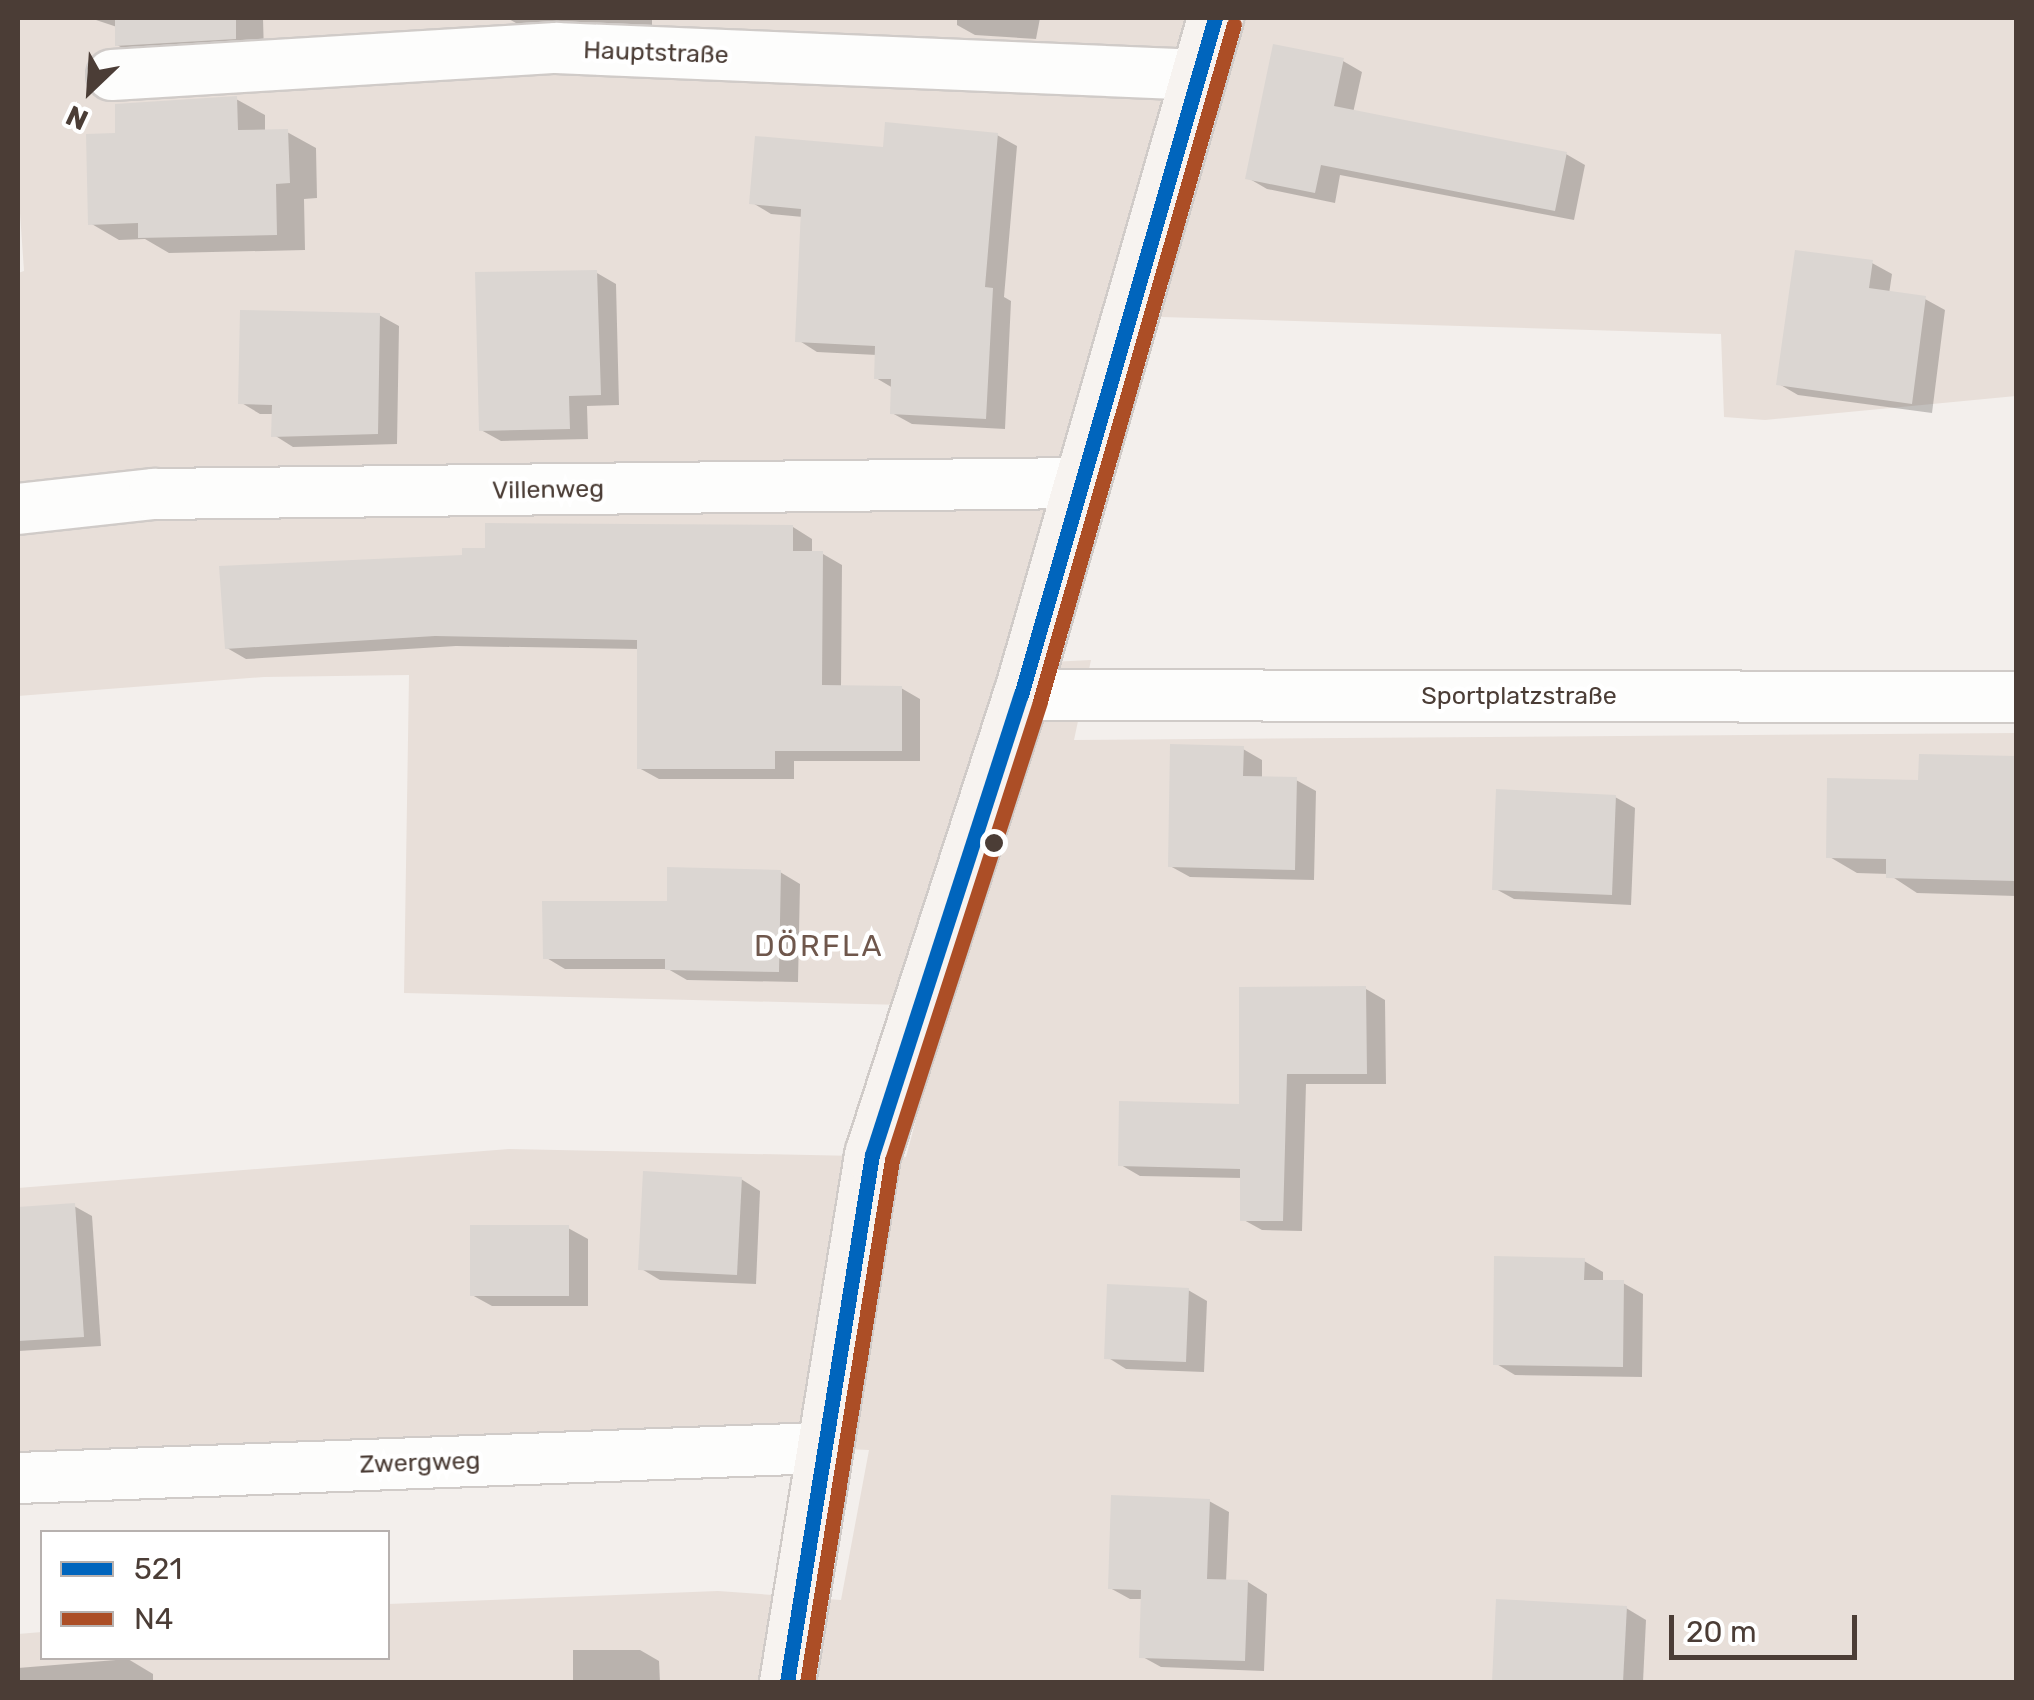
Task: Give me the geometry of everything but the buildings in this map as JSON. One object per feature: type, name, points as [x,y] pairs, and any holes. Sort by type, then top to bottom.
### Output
[{"type":"main road","points":[[787,1682],[872,1155],[1020,695],[1215,18]]},
{"type":"street","name":"Hauptstraße","points":[[112,75],[556,48],[1200,75]]},
{"type":"street","name":"Villenweg","points":[[18,509],[154,494],[1078,483]]},
{"type":"street","name":"Sportplatzstraße","points":[[1020,695],[2016,698]]},
{"type":"street","name":"Zwergweg","points":[[18,1478],[822,1448]]},
{"type":"shaded area","points":[[18,18],[2016,18],[2016,396],[1765,420],[1724,417],[1721,334],[1128,316],[1030,663],[1091,660],[1074,740],[2016,733],[2016,1682],[18,1682],[18,1634],[40,1632],[40,1660],[390,1660],[390,1604],[718,1591],[841,1600],[869,1450],[822,1448],[18,1478],[18,1188],[509,1149],[906,1157],[946,1006],[404,993],[409,675],[264,677],[18,696],[18,273],[24,271],[18,184]]},
{"type":"transit line","name":"521","points":[[787,1682],[872,1155],[1021,695],[1215,18]]},
{"type":"transit line","name":"N4","points":[[807,1682],[892,1160],[1040,701],[1234,24]]},
{"type":"district","name":"DÖRFLA","points":[[819,946]]}]
